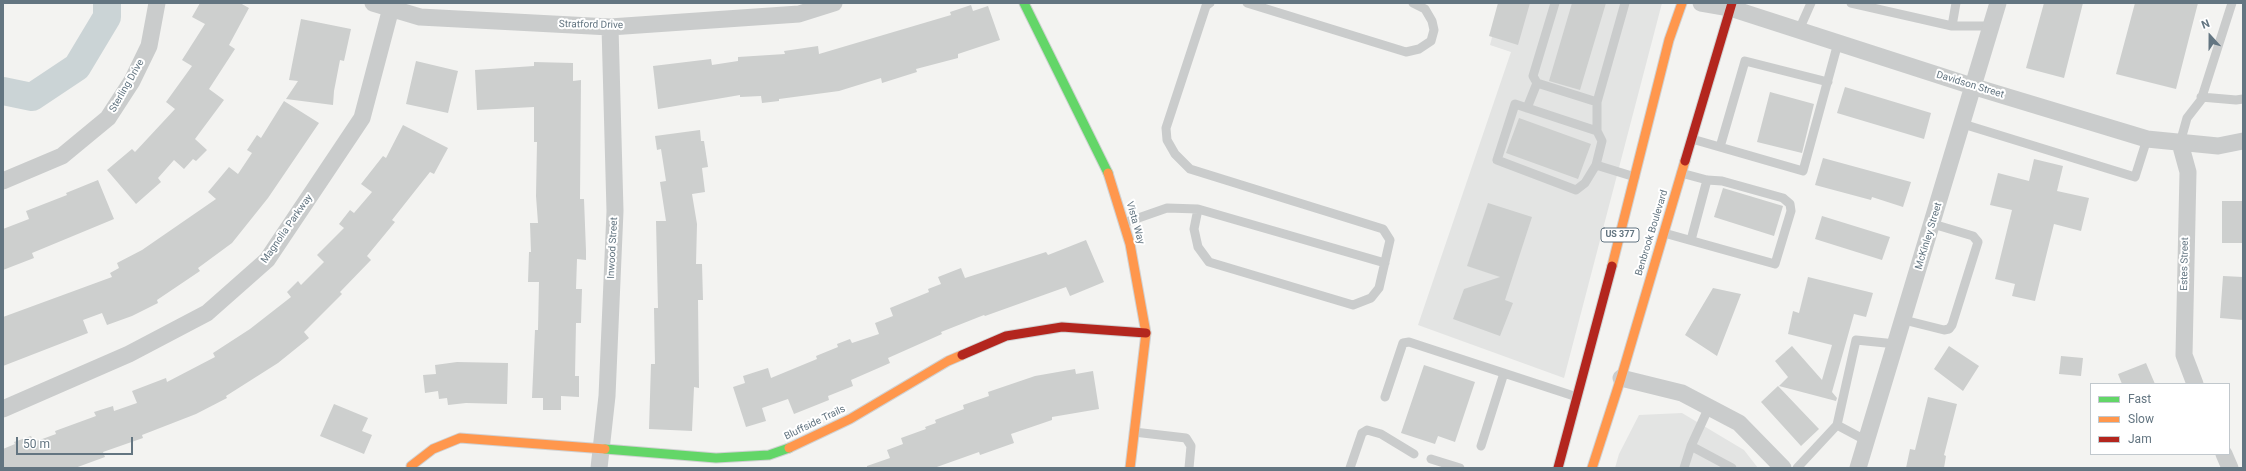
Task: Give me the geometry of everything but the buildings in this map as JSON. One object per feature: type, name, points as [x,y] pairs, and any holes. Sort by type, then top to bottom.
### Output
[{"type":"main road","name":"Vista Way","points":[[1024,3],[1064,86],[1107,169],[1130,244],[1146,333],[1130,468]]},
{"type":"main road","name":"US 377","points":[[1558,468],[1669,40],[1682,3]]},
{"type":"main road","name":"Benbrook Boulevard","points":[[1592,468],[1621,378],[1731,6]]},
{"type":"main road","name":"Bluffside Trails","points":[[411,466],[432,448],[460,438],[716,458],[770,455],[803,443],[850,419],[948,361],[1006,336],[1062,328],[1146,333]]},
{"type":"street","name":"Sterling Drive","points":[[3,181],[62,156],[108,118],[132,81],[149,46],[157,3]]},
{"type":"street","name":"Stratford Drive","points":[[373,3],[420,17],[610,27],[799,14],[834,3]]},
{"type":"street","name":"Davidson Street","points":[[1701,3],[1731,6],[1799,30],[1974,87],[2146,139],[2218,146],[2243,141]]},
{"type":"street","name":"McKinley Street","points":[[1858,468],[1933,224],[1998,3]]},
{"type":"street","name":"Magnolia Parkway","points":[[3,409],[129,354],[207,313],[267,260],[362,118],[390,8]]},
{"type":"street","name":"Inwood Street","points":[[599,468],[606,396],[615,211],[610,27]]},
{"type":"street","name":"Estes Street","points":[[2180,143],[2188,172],[2184,355],[2195,383]]},
{"type":"street","points":[[1621,378],[1682,393],[1739,423],[1783,468]]},
{"type":"street","points":[[2224,455],[2230,468]]},
{"type":"lane","points":[[1198,209],[1194,229],[1198,247],[1209,262],[1353,305],[1371,298],[1379,288],[1390,240],[1383,229],[1190,169],[1175,154],[1167,140],[1166,128],[1206,6],[1210,3]]},
{"type":"lane","points":[[1247,3],[1406,52],[1419,49],[1431,42],[1434,30],[1432,21],[1425,9],[1413,3]]},
{"type":"lane","points":[[1555,3],[1533,76],[1537,82],[1597,102]]},
{"type":"lane","points":[[1597,131],[1515,104],[1497,160],[1576,190],[1585,183],[1596,164],[1602,142],[1597,131],[1597,102],[1625,3]]},
{"type":"lane","points":[[1799,30],[1811,3]]},
{"type":"lane","points":[[1851,3],[1952,26],[1992,26]]},
{"type":"lane","points":[[1952,26],[1956,3]]},
{"type":"lane","points":[[2180,143],[2187,118],[2202,97],[2232,3]]},
{"type":"lane","points":[[1692,139],[1803,171],[1838,43]]},
{"type":"lane","points":[[1720,147],[1745,61],[1828,82]]},
{"type":"lane","points":[[1527,108],[1537,82]]},
{"type":"lane","points":[[2202,97],[2236,100],[2243,98]]},
{"type":"lane","points":[[1963,124],[2135,177],[2146,139]]},
{"type":"lane","points":[[1596,164],[1634,177]]},
{"type":"lane","points":[[1664,233],[1775,264],[1791,211],[1790,204],[1784,198],[1722,181],[1707,180],[1681,173]]},
{"type":"lane","points":[[1691,240],[1707,180]]},
{"type":"lane","points":[[1124,223],[1166,208],[1198,209],[1385,263]]},
{"type":"lane","points":[[1904,320],[1944,330],[1949,329],[1978,242],[1973,236],[1933,224]]},
{"type":"lane","points":[[1797,468],[1837,425],[1856,340],[1896,344]]},
{"type":"lane","points":[[1385,397],[1403,343],[1409,342],[1577,397]]},
{"type":"lane","points":[[1482,446],[1504,373]]},
{"type":"lane","points":[[1684,468],[1690,446],[1709,407]]},
{"type":"lane","points":[[1837,425],[1867,441]]},
{"type":"lane","points":[[1350,468],[1362,433],[1367,430],[1381,434],[1414,454]]},
{"type":"lane","points":[[1134,432],[1186,438],[1191,446],[1189,468]]},
{"type":"lane","points":[[1690,446],[1732,468]]},
{"type":"lane","points":[[1430,459],[1460,468]]},
{"type":"shaded area","points":[[1501,3],[1662,3],[1564,378],[1418,325],[1511,52],[1490,45]]},
{"type":"shaded area","points":[[1682,413],[1744,450],[1758,468],[1615,468],[1619,454],[1639,415]]},
{"type":"waterway","points":[[3,91],[32,97],[77,67],[107,17],[107,3]]},
{"type":"traffic: fast","points":[[1024,3],[1108,173]]},
{"type":"traffic: fast","points":[[605,449],[716,458],[769,455],[789,448]]},
{"type":"traffic: slow","points":[[1612,266],[1669,40],[1682,3]]},
{"type":"traffic: slow","points":[[1592,468],[1621,378],[1685,161]]},
{"type":"traffic: slow","points":[[1108,173],[1130,244],[1146,333],[1130,468]]},
{"type":"traffic: slow","points":[[789,448],[850,419],[948,361],[962,355]]},
{"type":"traffic: slow","points":[[411,466],[433,449],[460,438],[605,449]]},
{"type":"traffic: jam","points":[[1685,161],[1732,3]]},
{"type":"traffic: jam","points":[[1558,468],[1612,266]]},
{"type":"traffic: jam","points":[[962,355],[1006,336],[1062,327],[1146,333]]}]
